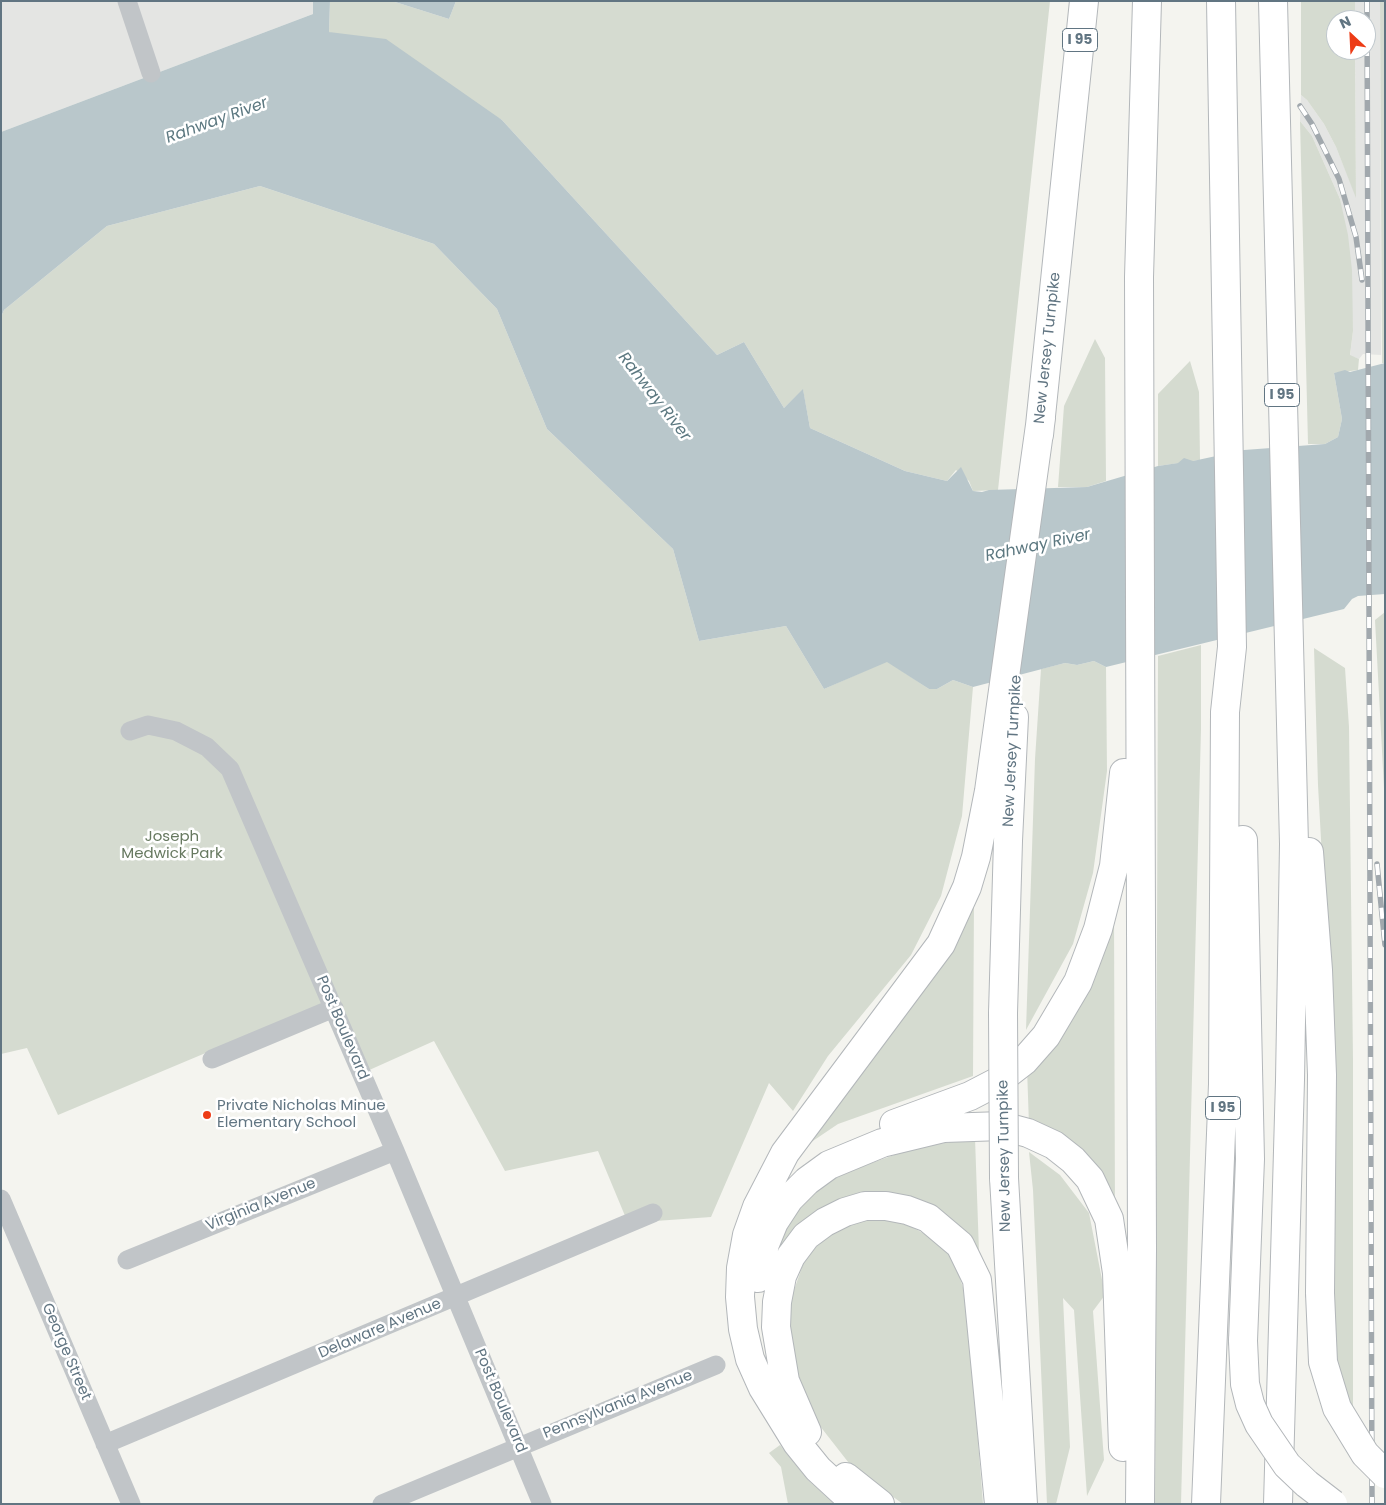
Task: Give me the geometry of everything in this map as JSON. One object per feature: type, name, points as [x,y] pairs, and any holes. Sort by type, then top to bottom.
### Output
[{"type":"highway","name":"New Jersey Turnpike","points":[[1023,1504],[1004,1178],[1003,751],[1041,418],[1084,1]]},
{"type":"highway","points":[[1140,1504],[1142,1250],[1132,729],[1140,402],[1139,268],[1147,1]]},
{"type":"highway","name":"I 95","points":[[1206,1504],[1224,1084],[1232,711],[1221,1]]},
{"type":"highway","name":"I 95","points":[[1273,1],[1292,788],[1301,840]]},
{"type":"highway","points":[[1232,711],[1250,1126],[1243,1341],[1245,1384],[1250,1404],[1259,1424],[1288,1465],[1307,1484],[1333,1504]]},
{"type":"highway","points":[[747,1235],[760,1211],[798,1169],[821,1154],[848,1141],[976,1093],[997,1082],[1024,1061],[1046,1036],[1078,982],[1098,929],[1107,898],[1132,729]]},
{"type":"highway","points":[[856,1504],[818,1469],[797,1443],[762,1388],[750,1359],[743,1329],[740,1297],[741,1268],[747,1235],[770,1179],[785,1153],[941,944],[958,909],[976,858],[989,792],[1003,751]]},
{"type":"highway","points":[[1301,840],[1318,970],[1322,1057],[1320,1293],[1323,1362],[1337,1408],[1365,1454],[1385,1474]]},
{"type":"highway","points":[[1278,1504],[1290,1080],[1301,840]]},
{"type":"highway","points":[[880,1504],[841,1472],[809,1436],[776,1382],[766,1357],[759,1329],[756,1298],[759,1269],[765,1244],[774,1222],[789,1199],[807,1181],[829,1165],[898,1138],[936,1129],[971,1125],[1002,1126],[1028,1133],[1054,1145],[1073,1160],[1090,1179],[1109,1219],[1117,1273],[1125,1504]]},
{"type":"highway","points":[[809,1436],[793,1405],[785,1381],[779,1352],[777,1302],[782,1276],[791,1256],[806,1236],[825,1222],[845,1212],[865,1206],[886,1206],[907,1210],[928,1218],[960,1245],[977,1280],[999,1504]]},
{"type":"street","points":[[127,1],[151,73]]},
{"type":"street","name":"Post Boulevard","points":[[130,731],[148,726],[176,731],[207,747],[230,769],[395,1151],[542,1504]]},
{"type":"street","points":[[212,1059],[334,1008]]},
{"type":"street","name":"Virginia Avenue","points":[[127,1260],[395,1151]]},
{"type":"street","name":"George Street","points":[[1,1199],[130,1504]]},
{"type":"street","name":"Delaware Avenue","points":[[105,1444],[456,1298],[653,1213]]},
{"type":"street","name":"Pennsylvania Avenue","points":[[382,1504],[716,1365]]},
{"type":"shaded area","points":[[1,1],[313,1],[313,14],[1,132]]},
{"type":"shaded area","points":[[1355,1],[1380,1],[1381,355],[1363,354],[1359,359],[1350,356],[1353,331],[1340,199],[1312,136],[1300,121],[1301,95],[1307,100],[1324,124],[1336,147],[1356,196],[1355,60],[1376,60],[1376,10],[1355,10]]},
{"type":"green space","points":[[330,1],[392,1],[449,19],[456,1],[1050,1],[998,490],[973,491],[969,481],[956,470],[947,481],[905,471],[810,428],[803,390],[784,408],[744,342],[717,355],[502,120],[329,32]]},
{"type":"green space","points":[[1301,1],[1355,1],[1355,10],[1326,10],[1326,60],[1355,60],[1356,198],[1336,147],[1324,124],[1307,100],[1301,95]]},
{"type":"green space","points":[[1380,1],[1385,1],[1385,363],[1382,363]]},
{"type":"green space","points":[[1300,121],[1312,136],[1340,199],[1348,235],[1352,270],[1353,331],[1350,355],[1359,359],[1358,370],[1334,373],[1342,419],[1338,437],[1325,444],[1308,444]]},
{"type":"green space","name":"Joseph Medwick Park","points":[[260,186],[434,244],[497,309],[547,429],[673,549],[699,641],[786,626],[824,689],[887,661],[929,689],[937,689],[953,680],[973,687],[962,816],[941,896],[911,955],[828,1056],[793,1111],[769,1083],[711,1217],[628,1223],[598,1151],[505,1171],[434,1041],[356,1076],[327,1002],[58,1115],[27,1048],[1,1054],[1,317],[4,310],[107,226]]},
{"type":"green space","points":[[1095,339],[1105,358],[1106,481],[1087,487],[1058,487],[1064,406]]},
{"type":"green space","points":[[1190,361],[1199,392],[1200,460],[1158,466],[1158,394]]},
{"type":"green space","points":[[1385,612],[1385,807],[1375,620]]},
{"type":"green space","points":[[1201,645],[1201,729],[1181,1504],[1155,1504],[1158,656]]},
{"type":"green space","points":[[1314,648],[1345,668],[1349,727],[1353,1060],[1353,1414],[1334,1362],[1329,984],[1318,785]]},
{"type":"green space","points":[[1094,661],[1106,667],[1107,771],[1093,873],[1073,944],[1026,1030],[1035,759],[1041,669],[1065,663],[1077,665]]},
{"type":"green space","points":[[974,898],[973,1076],[838,1124],[795,1153]]},
{"type":"green space","points":[[1114,912],[1115,1219],[1029,1125],[1027,1068]]},
{"type":"green space","points":[[975,1138],[979,1252],[857,1195],[813,1214],[772,1259],[781,1224],[826,1179],[914,1148]]},
{"type":"green space","points":[[1029,1152],[1060,1175],[1089,1213],[1105,1295],[1093,1311],[1104,1460],[1087,1496],[1074,1310],[1063,1298],[1070,1447],[1056,1504],[1047,1504],[1033,1190]]},
{"type":"green space","points":[[868,1217],[895,1218],[934,1239],[954,1260],[967,1300],[983,1504],[903,1504],[852,1467],[809,1412],[790,1351],[789,1310],[794,1290],[806,1256],[839,1226]]},
{"type":"green space","points":[[780,1445],[808,1480],[834,1504],[788,1504],[781,1467],[769,1453]]},
{"type":"water","name":"Rahway River","points":[[313,1],[330,1],[329,32],[386,39],[502,120],[717,355],[744,342],[784,408],[803,389],[810,428],[905,471],[947,481],[961,467],[973,491],[982,492],[989,490],[1087,487],[1158,466],[1178,463],[1184,458],[1193,461],[1244,450],[1325,444],[1338,437],[1342,419],[1334,373],[1345,370],[1350,372],[1385,363],[1385,594],[1358,596],[1352,599],[1344,609],[1106,667],[1094,661],[1077,665],[1065,663],[973,687],[953,680],[937,689],[929,689],[887,662],[824,689],[786,626],[699,641],[673,549],[547,429],[497,309],[434,244],[260,186],[107,226],[4,310],[1,317],[1,132],[313,14]]},
{"type":"water","points":[[392,1],[456,1],[449,19]]},
{"type":"railway","points":[[1367,1],[1372,1504]]},
{"type":"railway","points":[[1300,106],[1312,124],[1339,179],[1356,237],[1362,280]]},
{"type":"railway","points":[[1377,864],[1385,945]]},
{"type":"place","name":"Private Nicholas Minue Elementary School","points":[[207,1115]]}]
